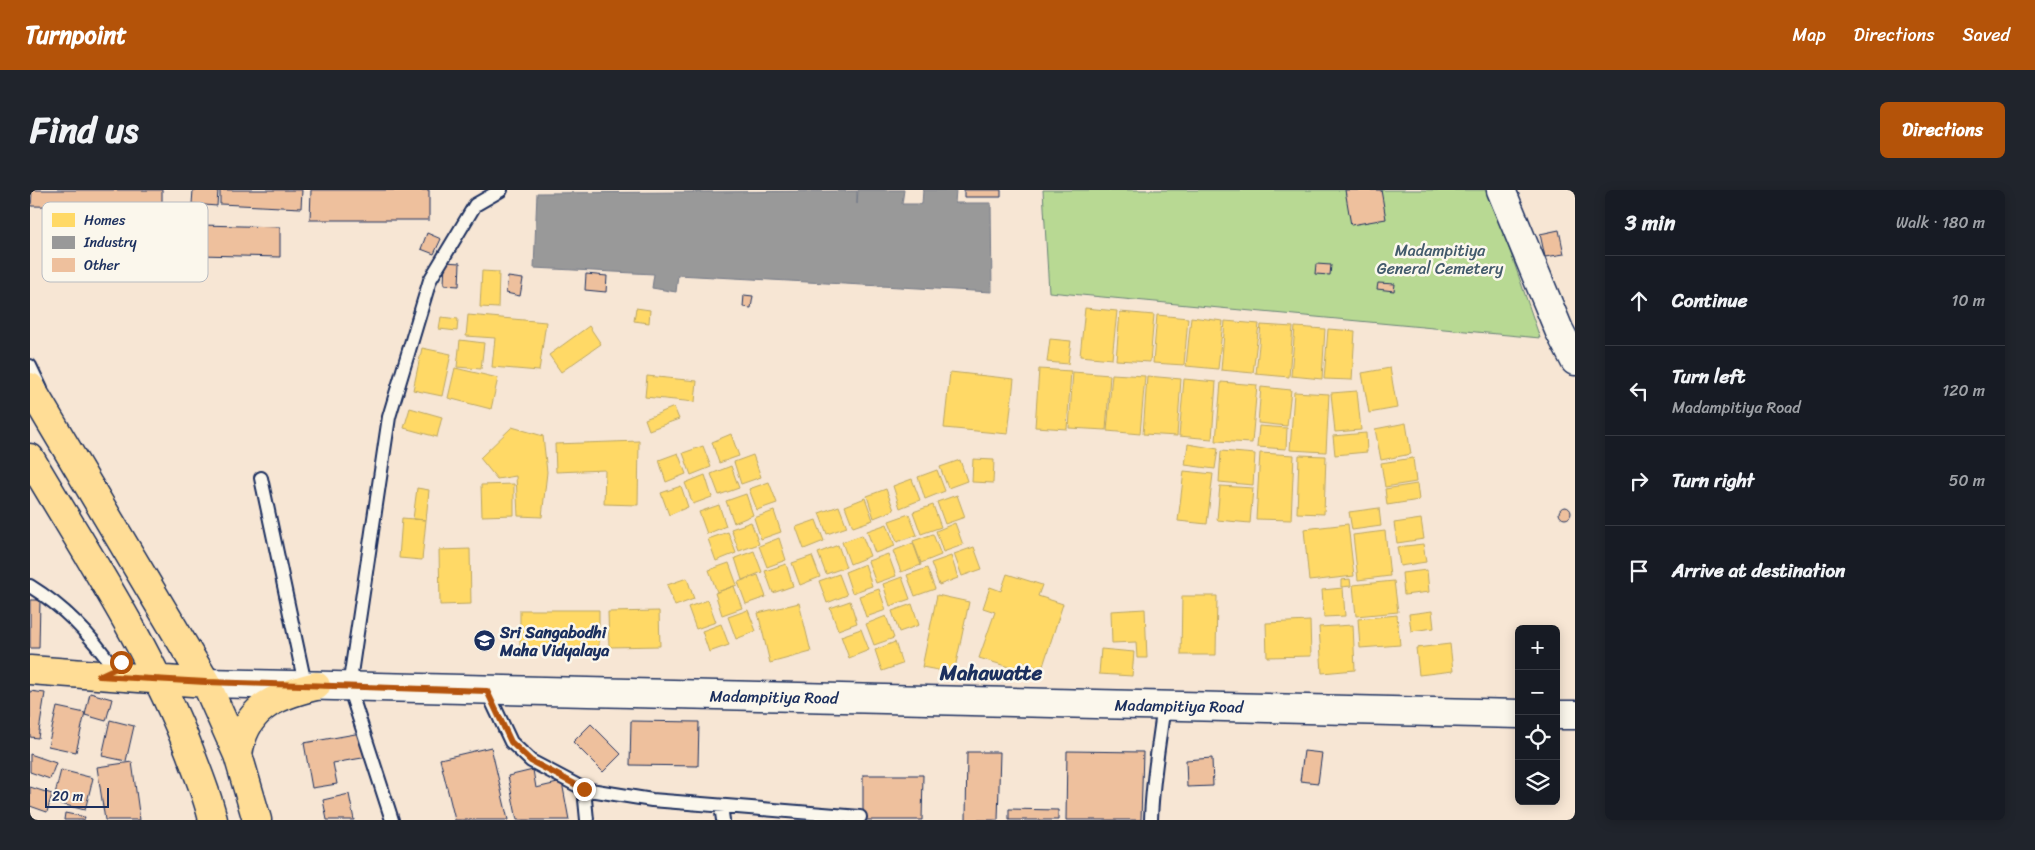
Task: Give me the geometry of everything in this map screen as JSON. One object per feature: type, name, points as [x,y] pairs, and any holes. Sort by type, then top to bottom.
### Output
[{"type":"main road","points":[[1501,190],[1559,330],[1575,361]]},
{"type":"main road","points":[[30,388],[206,682],[238,755],[257,820]]},
{"type":"main road","points":[[30,458],[130,626],[158,680],[183,735],[213,820]]},
{"type":"main road","points":[[106,672],[126,652],[130,626]]},
{"type":"main road","name":"Madampitiya Road","points":[[30,670],[106,672],[158,680],[350,687],[1515,714]]},
{"type":"main road","points":[[238,755],[240,737],[257,712],[279,697],[310,685]]},
{"type":"main road","points":[[1560,715],[1575,715]]},
{"type":"lane","points":[[392,820],[350,687],[389,417],[430,280],[475,205],[501,190]]},
{"type":"lane","points":[[30,366],[73,458]]},
{"type":"lane","points":[[262,478],[310,685]]},
{"type":"lane","points":[[30,586],[52,599],[97,644],[106,672]]},
{"type":"lane","points":[[487,691],[511,742],[531,761],[584,789],[652,800],[860,817]]},
{"type":"lane","points":[[1151,820],[1152,782],[1158,754],[1164,705]]},
{"type":"lane","points":[[584,789],[587,820]]},
{"type":"lane","points":[[721,806],[723,820]]},
{"type":"green space","name":"Madampitiya General Cemetery","points":[[1043,190],[1489,190],[1540,338],[1049,292]]},
{"type":"building: Homes","points":[[482,271],[499,272],[498,308],[480,307]]},
{"type":"building: Homes","points":[[636,308],[650,310],[649,323],[634,321]]},
{"type":"building: Homes","points":[[1085,308],[1117,311],[1112,359],[1080,356]]},
{"type":"building: Homes","points":[[1120,312],[1154,315],[1150,362],[1116,360]]},
{"type":"building: Homes","points":[[468,315],[546,322],[539,371],[492,367],[495,338],[466,336]]},
{"type":"building: Homes","points":[[1157,315],[1188,318],[1184,365],[1153,363]]},
{"type":"building: Homes","points":[[441,317],[458,319],[457,331],[439,329]]},
{"type":"building: Homes","points":[[1191,317],[1223,321],[1218,369],[1186,366]]},
{"type":"building: Homes","points":[[1225,321],[1259,324],[1253,373],[1221,370]]},
{"type":"building: Homes","points":[[1261,325],[1293,327],[1289,377],[1256,374]]},
{"type":"building: Homes","points":[[589,326],[601,344],[561,372],[549,355]]},
{"type":"building: Homes","points":[[1295,327],[1325,329],[1322,379],[1291,376]]},
{"type":"building: Homes","points":[[1328,329],[1355,331],[1352,380],[1324,379]]},
{"type":"building: Homes","points":[[1050,339],[1071,341],[1068,364],[1047,362]]},
{"type":"building: Homes","points":[[460,340],[484,343],[481,369],[457,367]]},
{"type":"building: Homes","points":[[422,348],[451,354],[442,396],[413,390]]},
{"type":"building: Homes","points":[[455,368],[498,378],[491,409],[448,398]]},
{"type":"building: Homes","points":[[1390,368],[1397,408],[1369,413],[1362,373]]},
{"type":"building: Homes","points":[[1039,369],[1071,371],[1067,429],[1035,427]]},
{"type":"building: Homes","points":[[950,372],[1014,379],[1008,434],[944,428]]},
{"type":"building: Homes","points":[[1073,372],[1110,375],[1106,430],[1069,428]]},
{"type":"building: Homes","points":[[1112,374],[1145,376],[1140,434],[1107,431]]},
{"type":"building: Homes","points":[[647,376],[697,381],[695,402],[645,397]]},
{"type":"building: Homes","points":[[1147,376],[1181,379],[1177,436],[1143,434]]},
{"type":"building: Homes","points":[[1184,379],[1216,382],[1212,439],[1179,436]]},
{"type":"building: Homes","points":[[1221,382],[1257,385],[1252,443],[1216,441]]},
{"type":"building: Homes","points":[[1261,387],[1291,390],[1287,426],[1258,423]]},
{"type":"building: Homes","points":[[1357,391],[1361,430],[1335,432],[1331,393]]},
{"type":"building: Homes","points":[[1294,392],[1329,394],[1326,452],[1290,450]]},
{"type":"building: Homes","points":[[674,407],[679,419],[649,430],[645,419]]},
{"type":"building: Homes","points":[[410,408],[442,417],[437,437],[404,428]]},
{"type":"building: Homes","points":[[1406,423],[1411,454],[1381,460],[1375,429]]},
{"type":"building: Homes","points":[[1259,426],[1287,428],[1286,449],[1257,447]]},
{"type":"building: Homes","points":[[512,427],[543,436],[547,472],[542,517],[518,516],[516,476],[497,479],[480,458]]},
{"type":"building: Homes","points":[[1366,433],[1367,452],[1335,455],[1333,436]]},
{"type":"building: Homes","points":[[731,434],[739,456],[719,463],[712,442]]},
{"type":"building: Homes","points":[[639,441],[638,505],[604,504],[605,470],[556,472],[555,444]]},
{"type":"building: Homes","points":[[1188,444],[1218,449],[1215,469],[1185,465]]},
{"type":"building: Homes","points":[[703,446],[711,467],[691,475],[683,453]]},
{"type":"building: Homes","points":[[1221,451],[1255,454],[1253,485],[1219,482]]},
{"type":"building: Homes","points":[[678,453],[686,474],[666,482],[659,460]]},
{"type":"building: Homes","points":[[1260,453],[1294,455],[1291,520],[1256,519]]},
{"type":"building: Homes","points":[[753,455],[761,477],[741,484],[734,462]]},
{"type":"building: Homes","points":[[1299,455],[1326,456],[1324,514],[1297,513]]},
{"type":"building: Homes","points":[[1413,458],[1416,482],[1385,487],[1381,463]]},
{"type":"building: Homes","points":[[973,459],[994,460],[993,483],[972,482]]},
{"type":"building: Homes","points":[[960,460],[967,481],[948,488],[940,467]]},
{"type":"building: Homes","points":[[731,466],[739,488],[719,495],[711,474]]},
{"type":"building: Homes","points":[[937,470],[945,491],[925,499],[918,477]]},
{"type":"building: Homes","points":[[1184,471],[1213,474],[1207,524],[1178,521]]},
{"type":"building: Homes","points":[[705,475],[712,497],[693,504],[685,483]]},
{"type":"building: Homes","points":[[912,479],[920,500],[900,508],[893,486]]},
{"type":"building: Homes","points":[[769,482],[777,503],[757,510],[749,489]]},
{"type":"building: Homes","points":[[514,484],[514,515],[482,516],[481,485]]},
{"type":"building: Homes","points":[[1417,484],[1419,500],[1387,505],[1385,489]]},
{"type":"building: Homes","points":[[681,486],[688,507],[669,515],[661,493]]},
{"type":"building: Homes","points":[[1220,486],[1253,488],[1250,523],[1217,520]]},
{"type":"building: Homes","points":[[417,488],[429,490],[426,520],[413,519]]},
{"type":"building: Homes","points":[[886,489],[894,510],[874,518],[867,496]]},
{"type":"building: Homes","points":[[746,494],[753,515],[734,523],[726,501]]},
{"type":"building: Homes","points":[[957,495],[965,517],[945,524],[937,502]]},
{"type":"building: Homes","points":[[865,498],[873,520],[853,527],[845,506]]},
{"type":"building: Homes","points":[[719,505],[726,526],[707,534],[699,512]]},
{"type":"building: Homes","points":[[933,505],[941,527],[921,534],[913,512]]},
{"type":"building: Homes","points":[[839,506],[847,527],[827,534],[819,513]]},
{"type":"building: Homes","points":[[1379,508],[1381,526],[1352,530],[1349,512]]},
{"type":"building: Homes","points":[[774,511],[781,532],[761,539],[754,518]]},
{"type":"building: Homes","points":[[909,514],[917,535],[897,542],[889,521]]},
{"type":"building: Homes","points":[[402,518],[426,520],[422,560],[399,558]]},
{"type":"building: Homes","points":[[1421,519],[1424,539],[1397,543],[1394,523]]},
{"type":"building: Homes","points":[[816,520],[824,541],[804,549],[796,527]]},
{"type":"building: Homes","points":[[751,522],[759,544],[739,551],[731,529]]},
{"type":"building: Homes","points":[[955,523],[963,545],[943,552],[936,531]]},
{"type":"building: Homes","points":[[887,524],[895,546],[875,553],[867,531]]},
{"type":"building: Homes","points":[[1348,524],[1354,576],[1309,581],[1304,529]]},
{"type":"building: Homes","points":[[1385,531],[1390,576],[1358,580],[1353,535]]},
{"type":"building: Homes","points":[[728,532],[736,553],[716,561],[708,539]]},
{"type":"building: Homes","points":[[933,534],[941,555],[921,563],[913,541]]},
{"type":"building: Homes","points":[[862,535],[870,556],[850,564],[842,542]]},
{"type":"building: Homes","points":[[779,538],[786,560],[767,567],[759,546]]},
{"type":"building: Homes","points":[[913,543],[921,565],[901,572],[893,551]]},
{"type":"building: Homes","points":[[1423,544],[1426,562],[1400,566],[1397,547]]},
{"type":"building: Homes","points":[[838,545],[846,567],[826,574],[818,553]]},
{"type":"building: Homes","points":[[974,547],[982,569],[962,576],[954,554]]},
{"type":"building: Homes","points":[[470,549],[471,604],[440,605],[439,550]]},
{"type":"building: Homes","points":[[754,551],[762,572],[742,580],[735,558]]},
{"type":"building: Homes","points":[[888,554],[896,576],[876,583],[868,561]]},
{"type":"building: Homes","points":[[812,556],[820,577],[800,585],[792,563]]},
{"type":"building: Homes","points":[[951,556],[958,578],[939,585],[931,563]]},
{"type":"building: Homes","points":[[729,563],[737,585],[717,592],[709,570]]},
{"type":"building: Homes","points":[[786,564],[793,586],[773,593],[765,571]]},
{"type":"building: Homes","points":[[865,564],[872,586],[852,593],[845,572]]},
{"type":"building: Homes","points":[[927,568],[935,589],[915,596],[907,575]]},
{"type":"building: Homes","points":[[1427,570],[1429,592],[1404,595],[1402,573]]},
{"type":"building: Homes","points":[[839,574],[847,595],[827,603],[819,581]]},
{"type":"building: Homes","points":[[1007,574],[1042,585],[1038,596],[1063,604],[1042,669],[1021,662],[1019,670],[979,658],[995,612],[983,608],[990,587],[1001,591]]},
{"type":"building: Homes","points":[[758,575],[766,597],[746,604],[738,582]]},
{"type":"building: Homes","points":[[902,577],[910,599],[890,606],[883,584]]},
{"type":"building: Homes","points":[[687,578],[694,599],[675,606],[667,585]]},
{"type":"building: Homes","points":[[1350,579],[1351,586],[1341,587],[1341,580]]},
{"type":"building: Homes","points":[[1394,581],[1398,612],[1356,616],[1353,585]]},
{"type":"building: Homes","points":[[734,586],[742,608],[722,615],[715,593]]},
{"type":"building: Homes","points":[[1343,588],[1345,616],[1324,617],[1322,590]]},
{"type":"building: Homes","points":[[879,589],[886,610],[866,617],[859,596]]},
{"type":"building: Homes","points":[[937,595],[969,602],[954,673],[922,667]]},
{"type":"building: Homes","points":[[1182,596],[1217,596],[1216,655],[1181,655]]},
{"type":"building: Homes","points":[[708,600],[716,622],[696,629],[688,607]]},
{"type":"building: Homes","points":[[850,601],[857,623],[838,630],[830,608]]},
{"type":"building: Homes","points":[[799,603],[811,652],[770,663],[758,613]]},
{"type":"building: Homes","points":[[912,604],[919,625],[899,632],[892,611]]},
{"type":"building: Homes","points":[[1145,609],[1147,658],[1137,658],[1136,642],[1112,643],[1111,611]]},
{"type":"building: Homes","points":[[520,610],[599,610],[599,648],[520,648]]},
{"type":"building: Homes","points":[[748,610],[756,631],[736,639],[728,617]]},
{"type":"building: Homes","points":[[659,611],[660,646],[609,647],[608,612]]},
{"type":"building: Homes","points":[[1432,611],[1434,628],[1411,631],[1409,614]]},
{"type":"building: Homes","points":[[1397,615],[1400,645],[1360,648],[1358,619]]},
{"type":"building: Homes","points":[[886,616],[894,638],[874,645],[866,624]]},
{"type":"building: Homes","points":[[1310,621],[1311,656],[1267,657],[1266,623]]},
{"type":"building: Homes","points":[[721,624],[729,645],[709,652],[702,631]]},
{"type":"building: Homes","points":[[1353,625],[1355,670],[1322,673],[1319,627]]},
{"type":"building: Homes","points":[[861,629],[869,650],[849,658],[841,636]]},
{"type":"building: Homes","points":[[895,642],[902,664],[882,671],[875,650]]},
{"type":"building: Homes","points":[[1450,644],[1453,671],[1419,675],[1416,648]]},
{"type":"building: Homes","points":[[1101,649],[1134,652],[1132,676],[1099,674]]},
{"type":"building: Industry","points":[[858,190],[904,190],[902,204],[922,204],[923,190],[956,190],[955,203],[991,203],[992,292],[678,275],[676,292],[652,288],[654,274],[534,268],[537,193],[857,191],[857,204]]},
{"type":"building: Other","points":[[32,190],[162,190],[162,202],[42,202],[42,206],[31,206]]},
{"type":"building: Other","points":[[193,190],[218,190],[217,206],[208,205],[208,202],[192,202]]},
{"type":"building: Other","points":[[220,190],[302,190],[301,208],[220,204]]},
{"type":"building: Other","points":[[311,190],[429,190],[429,220],[310,220]]},
{"type":"building: Other","points":[[964,190],[1001,190],[1001,197],[964,197]]},
{"type":"building: Other","points":[[1345,190],[1381,190],[1386,219],[1351,225]]},
{"type":"building: Other","points":[[208,225],[280,227],[280,257],[208,255]]},
{"type":"building: Other","points":[[1559,230],[1564,254],[1545,257],[1540,234]]},
{"type":"building: Other","points":[[427,233],[441,239],[434,254],[421,249]]},
{"type":"building: Other","points":[[445,262],[460,263],[459,286],[444,285]]},
{"type":"building: Other","points":[[1316,264],[1331,265],[1330,275],[1315,274]]},
{"type":"building: Other","points":[[586,274],[607,276],[606,292],[585,290]]},
{"type":"building: Other","points":[[508,277],[523,279],[520,296],[506,293]]},
{"type":"building: Other","points":[[1378,283],[1395,284],[1394,291],[1377,289]]},
{"type":"building: Other","points":[[744,295],[753,296],[751,308],[743,307]]},
{"type":"building: Other","points":[[1567,507],[1570,508],[1570,518],[1563,519],[1560,518],[1559,511],[1560,508]]},
{"type":"building: Other","points":[[30,600],[40,600],[39,648],[30,648]]},
{"type":"building: Other","points":[[30,691],[45,693],[38,738],[30,737]]},
{"type":"building: Other","points":[[90,693],[112,699],[106,721],[85,715]]},
{"type":"building: Other","points":[[57,707],[85,713],[76,752],[48,746]]},
{"type":"building: Other","points":[[110,720],[134,726],[126,761],[102,756]]},
{"type":"building: Other","points":[[631,721],[699,722],[698,766],[630,765]]},
{"type":"building: Other","points":[[591,724],[621,754],[603,772],[573,742]]},
{"type":"building: Other","points":[[361,733],[368,757],[333,763],[337,784],[312,788],[304,743]]},
{"type":"building: Other","points":[[491,747],[508,820],[455,820],[440,759]]},
{"type":"building: Other","points":[[1067,751],[1143,752],[1141,820],[1066,820]]},
{"type":"building: Other","points":[[1304,751],[1322,753],[1318,783],[1300,781]]},
{"type":"building: Other","points":[[967,752],[1000,752],[998,820],[966,820]]},
{"type":"building: Other","points":[[30,754],[56,763],[50,779],[30,772]]},
{"type":"building: Other","points":[[1212,758],[1213,786],[1187,787],[1186,760]]},
{"type":"building: Other","points":[[132,762],[140,820],[105,820],[97,767]]},
{"type":"building: Other","points":[[61,770],[93,778],[85,810],[53,802]]},
{"type":"building: Other","points":[[533,770],[536,788],[562,782],[569,820],[517,820],[508,776]]},
{"type":"building: Other","points":[[863,775],[923,775],[922,820],[863,820]]},
{"type":"building: Other","points":[[30,787],[52,794],[47,812],[30,806]]},
{"type":"building: Other","points":[[349,794],[354,820],[327,820],[323,800]]},
{"type":"building: Other","points":[[1009,809],[1058,810],[1058,820],[1009,820]]},
{"type":"building: Other","points":[[65,813],[85,817],[84,820],[64,820]]},
{"type":"place","name":"Sri Sangabodhi Maha Vidyalaya","points":[[484,641]]},
{"type":"district","name":"Mahawatte","points":[[991,673]]},
{"type":"route","points":[[121,662],[114,669],[99,676],[206,682],[487,691],[511,742],[531,761],[584,789]]}]
